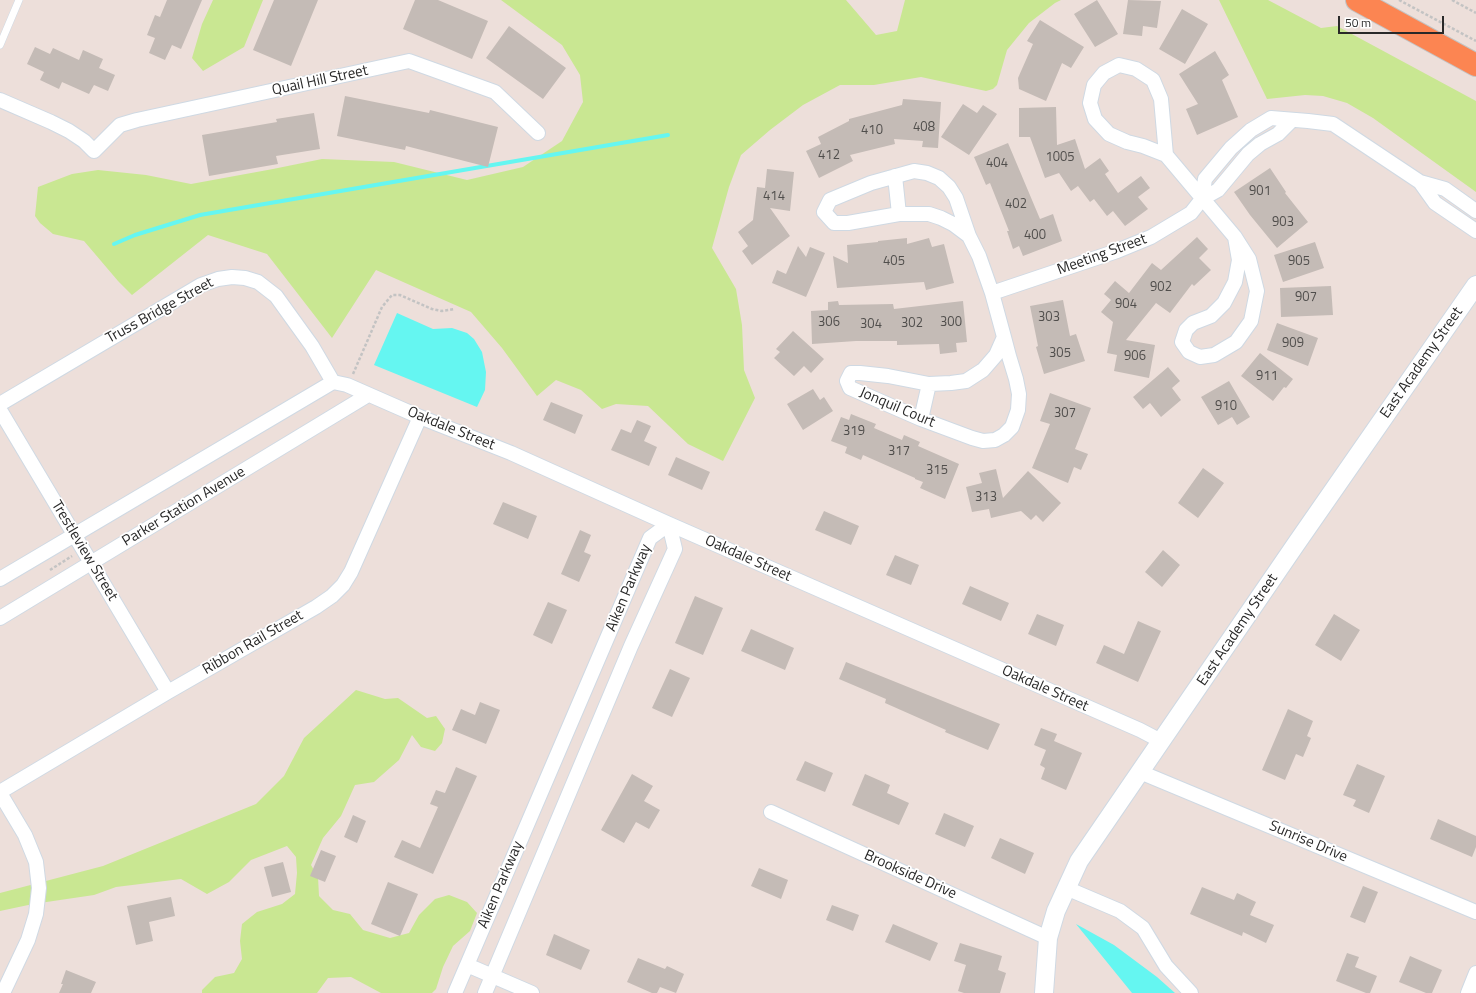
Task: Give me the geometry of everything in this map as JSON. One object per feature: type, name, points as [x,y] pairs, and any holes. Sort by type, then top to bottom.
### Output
[{"type":"highway","points":[[1357,0],[1476,65]]},
{"type":"street","name":"Quail Hill Street","points":[[0,100],[70,131],[84,141],[94,151],[120,124],[409,61],[495,92],[538,133]]},
{"type":"street","points":[[1166,156],[1161,100],[1153,80],[1136,69],[1119,65],[1104,72],[1094,85],[1090,103],[1095,120],[1109,134],[1166,156],[1235,237],[1249,259],[1257,290],[1251,322],[1236,342],[1214,355],[1200,357],[1189,352],[1182,342],[1186,330],[1194,323],[1211,316],[1224,303],[1235,282],[1239,260],[1235,237]]},
{"type":"street","name":"Meeting Street","points":[[992,293],[1116,251],[1151,237],[1191,213],[1202,199],[1218,190],[1248,154],[1260,144],[1278,134],[1291,121],[1308,121],[1333,124],[1420,182],[1445,189],[1476,211]]},
{"type":"street","name":"Jonquil Court","points":[[899,214],[848,223],[834,223],[824,212],[830,200],[871,183],[914,171],[927,173],[939,178],[949,187],[956,198],[969,236],[979,256],[992,293],[1004,337],[1019,394],[1018,410],[1012,427],[1004,435],[995,440],[983,441],[921,419],[850,388],[847,381],[851,373],[888,376],[929,384],[966,381],[982,370],[996,354],[1004,337]]},
{"type":"street","points":[[895,176],[899,214],[929,214],[953,224],[969,236]]},
{"type":"street","name":"Meeting Street","points":[[1420,182],[1435,203],[1476,231]]},
{"type":"street","name":"Truss Bridge Street","points":[[0,404],[201,285],[218,279],[232,277],[245,278],[258,282],[276,296],[312,346],[333,382]]},
{"type":"street","name":"East Academy Street","points":[[1044,993],[1048,938],[1056,911],[1066,888],[1087,849],[1476,285]]},
{"type":"street","name":"Oakdale Street","points":[[333,382],[346,385],[420,417],[511,453],[669,524],[1133,727],[1161,741]]},
{"type":"street","name":"Parker Station Avenue","points":[[0,579],[333,382]]},
{"type":"street","points":[[921,419],[929,384]]},
{"type":"street","name":"Parker Station Avenue","points":[[0,618],[368,395]]},
{"type":"street","name":"Trestleview Street","points":[[0,410],[168,692]]},
{"type":"street","name":"Ribbon Rail Street","points":[[0,793],[168,692],[316,607],[332,596],[343,585],[351,572],[420,417]]},
{"type":"street","name":"Aiken Parkway","points":[[456,993],[650,538],[669,524],[675,549],[631,646],[485,993]]},
{"type":"street","name":"Sunrise Drive","points":[[1140,772],[1476,912]]},
{"type":"street","points":[[0,793],[25,836],[36,862],[39,888],[36,914],[28,940],[3,993]]},
{"type":"street","name":"Brookside Drive","points":[[771,812],[1048,938]]},
{"type":"street","points":[[1066,888],[1120,911],[1143,928],[1166,966],[1191,993]]},
{"type":"street","points":[[467,966],[532,993]]},
{"type":"street","points":[[1468,993],[1476,973]]},
{"type":"lane","points":[[0,45],[19,0]]},
{"type":"path","points":[[1400,0],[1476,41]]},
{"type":"path","points":[[1452,0],[1476,13]]},
{"type":"path","points":[[352,376],[382,308],[392,295],[400,295],[432,309],[442,311],[455,309]]},
{"type":"green space","points":[[213,0],[263,0],[244,47],[203,71],[192,58],[202,24]]},
{"type":"green space","points":[[501,0],[846,0],[876,35],[897,31],[905,0],[1061,0],[1029,23],[1007,50],[997,85],[993,89],[986,91],[921,77],[874,85],[840,85],[803,105],[770,130],[741,155],[729,187],[712,248],[736,289],[742,325],[744,370],[755,398],[723,461],[688,444],[648,406],[616,404],[602,409],[581,390],[556,380],[537,396],[502,348],[471,312],[376,270],[332,338],[267,254],[208,235],[132,295],[84,241],[53,234],[40,223],[35,216],[38,187],[72,174],[98,170],[146,175],[191,184],[322,159],[394,162],[467,180],[523,167],[562,141],[583,102],[580,75],[562,45]]},
{"type":"green space","points":[[1219,0],[1268,0],[1321,28],[1337,26],[1476,101],[1476,192],[1373,118],[1347,103],[1323,96],[1305,95],[1267,99]]},
{"type":"green space","points":[[356,690],[385,699],[398,698],[427,718],[436,716],[445,729],[442,743],[435,751],[421,747],[412,735],[399,760],[374,782],[355,785],[341,816],[323,838],[311,865],[318,877],[319,896],[333,910],[350,914],[363,930],[390,938],[409,933],[419,915],[435,899],[449,895],[467,902],[477,913],[470,931],[453,946],[443,967],[436,989],[432,993],[381,993],[351,977],[328,978],[317,993],[202,993],[202,990],[215,977],[234,973],[242,959],[240,941],[242,924],[257,912],[282,904],[295,894],[297,873],[296,857],[287,846],[251,860],[229,882],[207,894],[181,879],[116,887],[94,895],[33,904],[0,911],[0,893],[103,866],[256,804],[284,776],[304,738]]},
{"type":"water","points":[[397,313],[433,329],[452,328],[467,333],[474,339],[482,352],[486,372],[485,390],[477,407],[374,365]]},
{"type":"water","points":[[1076,924],[1114,945],[1157,977],[1175,993],[1132,993]]},
{"type":"building","points":[[167,0],[202,0],[181,49],[172,45],[165,60],[149,53],[155,38],[147,35],[155,15],[160,17]]},
{"type":"building","points":[[274,0],[318,0],[291,66],[253,50]]},
{"type":"building","points":[[415,0],[438,0],[488,21],[472,59],[403,29]]},
{"type":"building","points":[[1097,0],[1118,34],[1095,47],[1074,14]]},
{"type":"building","points":[[1128,0],[1161,1],[1157,28],[1143,26],[1142,36],[1123,34]]},
{"type":"building","points":[[1182,9],[1208,24],[1185,64],[1159,49]]},
{"type":"building","points":[[1040,20],[1084,47],[1071,68],[1062,63],[1046,101],[1019,89],[1018,78],[1033,44],[1027,41]]},
{"type":"building","points":[[509,26],[566,68],[543,99],[486,58]]},
{"type":"building","points":[[35,47],[50,54],[53,48],[79,60],[83,50],[103,59],[99,68],[115,75],[108,91],[94,85],[89,94],[62,82],[59,89],[40,80],[44,72],[27,64]]},
{"type":"building","points":[[1215,51],[1229,75],[1222,80],[1238,117],[1197,135],[1186,109],[1198,104],[1179,74]]},
{"type":"building","points":[[345,96],[429,113],[430,110],[498,127],[488,167],[406,146],[405,150],[337,136]]},
{"type":"building","points":[[903,99],[941,102],[938,148],[922,147],[923,141],[894,139],[895,144],[850,155],[853,161],[819,178],[806,151],[821,144],[818,137],[849,121],[849,119],[902,105]]},
{"type":"building","points":[[963,104],[977,113],[983,105],[997,114],[969,155],[941,137]]},
{"type":"building","points":[[1056,107],[1057,145],[1075,139],[1085,169],[1100,158],[1109,171],[1105,174],[1118,193],[1141,176],[1150,188],[1138,197],[1148,209],[1125,226],[1113,211],[1107,216],[1094,199],[1090,202],[1078,186],[1071,191],[1059,173],[1045,178],[1030,137],[1019,137],[1019,108]]},
{"type":"building","points":[[314,113],[320,149],[276,156],[278,164],[209,176],[202,135],[277,122],[276,119]]},
{"type":"building","points":[[1008,143],[1040,219],[1053,214],[1062,241],[1023,256],[1019,246],[1013,249],[1007,231],[1009,231],[990,183],[986,185],[974,157]]},
{"type":"building","points":[[1270,168],[1286,192],[1285,193],[1308,222],[1277,248],[1250,215],[1234,192]]},
{"type":"building","points":[[767,169],[794,172],[790,211],[770,208],[790,236],[752,265],[742,251],[748,246],[738,232],[753,220],[757,187],[765,188]]},
{"type":"building","points":[[1197,237],[1208,249],[1199,258],[1211,270],[1194,286],[1192,284],[1170,313],[1156,303],[1126,340],[1155,345],[1149,378],[1114,371],[1117,355],[1107,353],[1113,322],[1101,312],[1111,300],[1104,294],[1115,281],[1129,293],[1152,263],[1161,270]]},
{"type":"building","points":[[907,238],[907,244],[929,238],[932,247],[944,244],[954,283],[926,290],[924,282],[837,288],[833,256],[848,263],[847,245]]},
{"type":"building","points":[[1315,242],[1324,268],[1283,282],[1274,255]]},
{"type":"building","points":[[798,246],[806,257],[810,247],[825,253],[806,297],[772,283],[777,270],[786,274]]},
{"type":"building","points":[[1331,286],[1333,315],[1281,317],[1280,288]]},
{"type":"building","points":[[1063,300],[1070,336],[1076,334],[1085,361],[1044,374],[1036,347],[1038,346],[1030,306]]},
{"type":"building","points":[[838,301],[839,305],[893,304],[894,309],[963,301],[967,342],[956,343],[957,352],[940,354],[939,344],[897,345],[897,341],[856,341],[812,344],[811,311],[828,310],[828,302]]},
{"type":"building","points":[[1277,323],[1318,338],[1308,366],[1267,350]]},
{"type":"building","points":[[793,331],[824,359],[811,373],[804,366],[794,376],[774,358],[780,352],[776,349]]},
{"type":"building","points":[[1260,353],[1293,379],[1286,388],[1284,387],[1273,401],[1241,376]]},
{"type":"building","points":[[1168,367],[1180,381],[1172,388],[1181,400],[1161,417],[1150,403],[1143,409],[1133,397]]},
{"type":"building","points":[[1229,381],[1250,417],[1237,425],[1232,417],[1218,425],[1201,397]]},
{"type":"building","points":[[813,389],[820,400],[824,397],[833,411],[803,430],[787,404]]},
{"type":"building","points":[[1050,393],[1091,408],[1075,449],[1088,454],[1081,470],[1074,467],[1068,483],[1032,468],[1050,424],[1040,421]]},
{"type":"building","points":[[551,402],[583,415],[575,434],[543,420]]},
{"type":"building","points":[[851,414],[876,424],[874,428],[902,440],[904,435],[920,442],[918,446],[959,464],[945,499],[920,488],[923,482],[863,455],[861,460],[845,453],[847,447],[831,441],[841,417],[849,420]]},
{"type":"building","points":[[637,420],[651,426],[644,441],[657,447],[649,466],[611,450],[621,429],[631,433]]},
{"type":"building","points":[[676,457],[710,472],[702,490],[668,475]]},
{"type":"building","points":[[1203,468],[1224,483],[1198,518],[1178,503]]},
{"type":"building","points":[[996,469],[1003,498],[1028,471],[1061,503],[1043,522],[1036,515],[1031,520],[1021,511],[991,518],[989,509],[972,512],[966,487],[982,483],[979,473]]},
{"type":"building","points":[[503,502],[537,516],[528,539],[493,524]]},
{"type":"building","points":[[824,511],[859,526],[851,545],[815,530]]},
{"type":"building","points":[[580,530],[591,535],[584,552],[591,555],[579,582],[561,574]]},
{"type":"building","points":[[1163,550],[1180,565],[1162,587],[1145,572]]},
{"type":"building","points":[[895,555],[919,565],[911,585],[886,575]]},
{"type":"building","points":[[970,586],[1009,603],[1001,621],[962,604]]},
{"type":"building","points":[[695,596],[723,608],[703,655],[675,643]]},
{"type":"building","points":[[548,602],[567,610],[552,644],[533,635]]},
{"type":"building","points":[[1037,614],[1064,625],[1056,646],[1028,634]]},
{"type":"building","points":[[1334,614],[1360,630],[1341,661],[1315,645]]},
{"type":"building","points":[[1138,621],[1161,631],[1138,682],[1096,663],[1104,645],[1124,654]]},
{"type":"building","points":[[751,629],[794,648],[785,670],[741,651]]},
{"type":"building","points":[[846,662],[1000,724],[988,750],[945,732],[946,730],[885,703],[886,699],[839,679]]},
{"type":"building","points":[[670,669],[690,678],[672,717],[652,708]]},
{"type":"building","points":[[480,702],[500,710],[486,744],[452,730],[461,709],[475,715]]},
{"type":"building","points":[[1288,709],[1313,721],[1307,736],[1311,738],[1303,757],[1296,754],[1285,780],[1262,770]]},
{"type":"building","points":[[1041,728],[1057,734],[1054,741],[1082,753],[1066,790],[1041,779],[1045,768],[1040,765],[1046,750],[1034,745]]},
{"type":"building","points":[[805,761],[833,773],[825,792],[796,780]]},
{"type":"building","points":[[1357,764],[1385,776],[1369,813],[1353,806],[1356,800],[1343,795]]},
{"type":"building","points":[[456,767],[477,776],[433,874],[394,857],[402,840],[420,848],[438,807],[430,804],[436,790],[445,793]]},
{"type":"building","points":[[632,774],[653,786],[644,801],[660,810],[649,829],[636,822],[624,843],[601,830]]},
{"type":"building","points":[[865,774],[890,785],[887,793],[909,803],[899,825],[852,805]]},
{"type":"building","points":[[944,813],[974,826],[965,847],[935,834]]},
{"type":"building","points":[[353,815],[366,821],[357,843],[344,837]]},
{"type":"building","points":[[1438,819],[1476,836],[1476,847],[1472,857],[1430,839]]},
{"type":"building","points":[[1000,838],[1034,853],[1025,874],[991,858]]},
{"type":"building","points":[[321,850],[336,856],[325,882],[310,876]]},
{"type":"building","points":[[283,862],[291,892],[272,897],[264,867]]},
{"type":"building","points":[[759,868],[788,880],[781,899],[751,886]]},
{"type":"building","points":[[388,882],[418,894],[400,936],[371,924]]},
{"type":"building","points":[[1363,886],[1378,892],[1365,923],[1350,917]]},
{"type":"building","points":[[1202,887],[1234,900],[1237,893],[1256,902],[1250,915],[1274,925],[1266,943],[1243,932],[1242,936],[1190,914]]},
{"type":"building","points":[[171,897],[175,916],[149,922],[153,941],[136,945],[127,906]]},
{"type":"building","points":[[832,905],[859,915],[853,931],[826,920]]},
{"type":"building","points":[[893,924],[938,943],[930,961],[885,942]]},
{"type":"building","points":[[554,934],[590,950],[581,970],[546,955]]},
{"type":"building","points":[[960,943],[1002,956],[998,970],[1006,973],[1000,993],[964,993],[958,991],[966,965],[954,961]]},
{"type":"building","points":[[1347,953],[1359,957],[1355,967],[1377,976],[1370,993],[1366,993],[1336,981]]},
{"type":"building","points":[[1410,956],[1442,970],[1432,993],[1426,993],[1399,982]]},
{"type":"building","points":[[638,958],[665,969],[667,966],[684,974],[676,993],[660,987],[657,993],[652,993],[627,982]]},
{"type":"building","points":[[66,970],[96,982],[91,993],[59,993],[63,984],[61,984]]},
{"type":"waterway","points":[[114,244],[135,235],[200,215],[668,135]]}]
